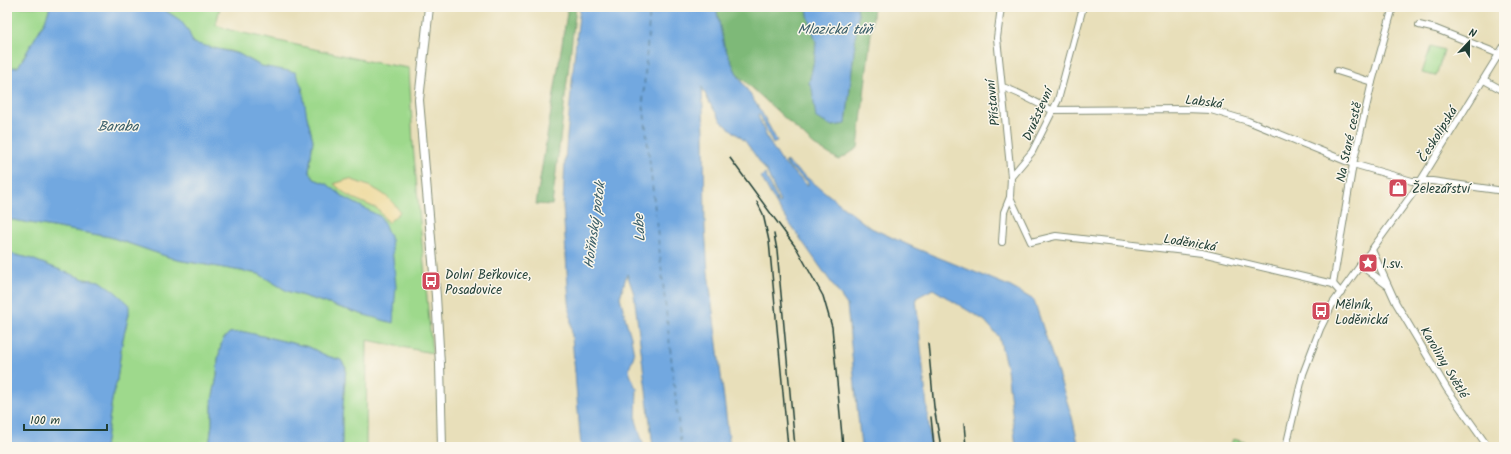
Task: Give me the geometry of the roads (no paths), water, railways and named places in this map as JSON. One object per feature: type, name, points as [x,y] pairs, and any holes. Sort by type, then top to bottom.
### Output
[{"type":"street","points":[[429,7],[419,100],[436,296],[440,364],[442,447]]},
{"type":"street","name":"Přístavní","points":[[1001,7],[997,38],[1011,177],[1010,197],[1004,212],[1002,242]]},
{"type":"street","name":"Družstevní","points":[[1011,177],[1032,152],[1058,100],[1083,7]]},
{"type":"street","name":"Na Staré cestě","points":[[1333,284],[1353,164],[1372,82],[1393,7]]},
{"type":"street","points":[[1419,25],[1436,29],[1499,54]]},
{"type":"street","name":"Českolipská","points":[[1286,447],[1303,374],[1320,329],[1334,303],[1420,182],[1504,46]]},
{"type":"street","points":[[1337,71],[1372,82]]},
{"type":"street","points":[[1484,80],[1504,91]]},
{"type":"street","name":"Labská","points":[[1002,87],[1014,90],[1041,106],[1052,110],[1211,110],[1248,121],[1353,164],[1412,181],[1432,181],[1504,191]]},
{"type":"street","name":"Přístavní","points":[[1010,197],[1031,242]]},
{"type":"street","name":"Loděnická","points":[[1031,242],[1056,236],[1202,253],[1333,284]]},
{"type":"street","name":"Karoliny Světlé","points":[[1372,250],[1396,303],[1447,389],[1488,447]]},
{"type":"street","name":"Karoliny Světlé","points":[[1360,265],[1388,286]]},
{"type":"street","points":[[1333,284],[1341,293]]},
{"type":"water","name":"Baraba","points":[[50,7],[160,7],[180,20],[188,30],[193,43],[239,54],[261,66],[295,72],[302,87],[307,117],[313,140],[309,171],[314,179],[327,184],[345,198],[381,217],[391,239],[396,286],[393,323],[287,291],[259,274],[177,260],[110,237],[7,219],[7,68],[18,67],[45,21]]},
{"type":"water","points":[[580,7],[716,7],[724,46],[737,74],[762,113],[777,141],[773,144],[760,115],[758,115],[768,140],[782,162],[806,184],[808,185],[808,182],[788,166],[785,162],[786,161],[869,227],[915,248],[1009,286],[1034,300],[1072,417],[1079,447],[1016,447],[1007,369],[999,337],[985,321],[933,289],[916,298],[931,447],[861,447],[847,305],[778,207],[761,177],[765,174],[779,204],[780,202],[767,172],[745,141],[722,122],[709,102],[702,87],[705,228],[708,272],[730,447],[653,447],[634,294],[627,274],[620,297],[631,337],[634,355],[629,369],[637,388],[636,420],[644,447],[581,447],[563,205],[565,159]]},
{"type":"water","name":"Mlazická tůň","points":[[807,7],[857,7],[858,15],[846,124],[832,126],[816,118],[812,89],[809,83],[815,56],[816,42]]},
{"type":"water","points":[[7,253],[29,258],[84,279],[100,281],[129,304],[129,314],[122,343],[105,447],[7,447]]},
{"type":"water","points":[[245,332],[309,347],[327,356],[341,360],[346,368],[342,418],[342,447],[209,447],[212,424],[212,401],[222,341],[229,333]]},
{"type":"railway","points":[[730,158],[797,249],[823,296],[832,327],[843,447]]},
{"type":"railway","points":[[757,202],[763,214],[769,241],[788,447]]},
{"type":"railway","points":[[774,234],[777,250],[795,447]]},
{"type":"railway","points":[[928,343],[934,407],[941,447]]},
{"type":"railway","points":[[931,417],[934,447]]},
{"type":"railway","points":[[964,424],[966,447]]},
{"type":"place","name":"Železářství","points":[[1398,188]]},
{"type":"place","name":"1.sv.","points":[[1368,263]]},
{"type":"place","name":"Dolní Beřkovice, Posadovice","points":[[431,281]]},
{"type":"place","name":"Mělník, Loděnická","points":[[1321,311]]},
{"type":"water label","name":"Hořínský potok","points":[[594,225]]},
{"type":"water label","name":"Labe","points":[[639,228]]}]
